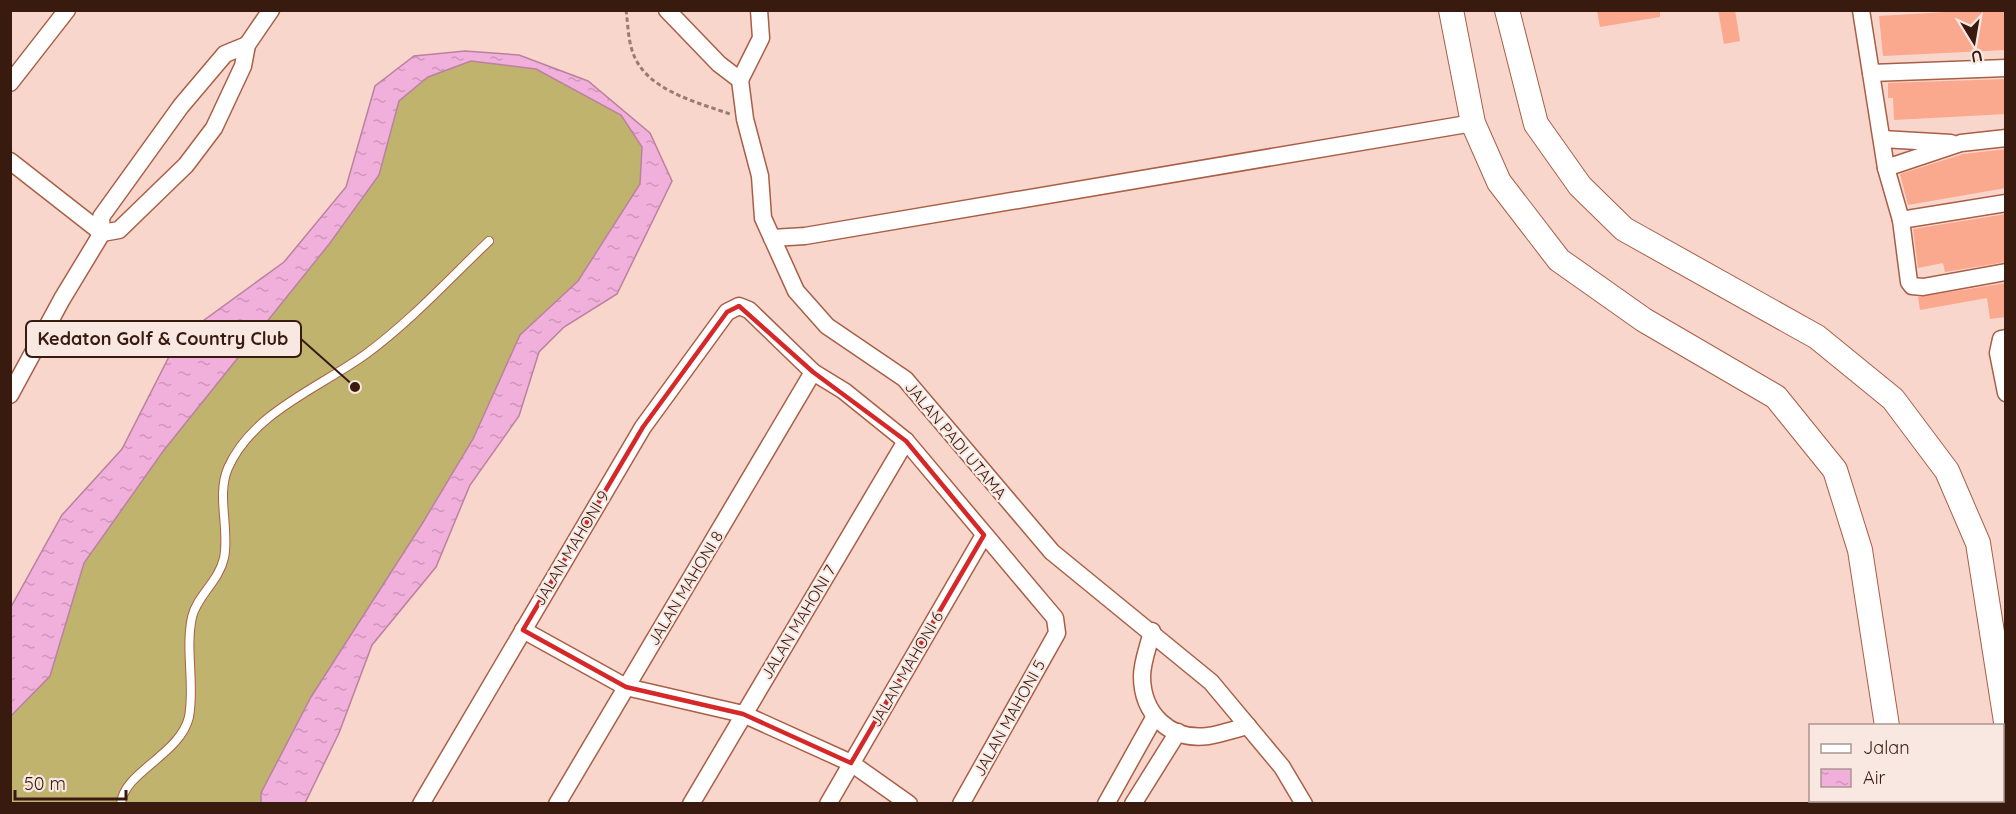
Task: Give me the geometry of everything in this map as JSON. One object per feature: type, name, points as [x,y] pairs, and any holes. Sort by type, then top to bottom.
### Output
[{"type":"street","points":[[10,83],[67,10]]},
{"type":"street","points":[[10,161],[102,233],[119,230],[186,165],[214,128],[243,66],[247,45],[272,10]]},
{"type":"street","points":[[667,10],[719,64],[740,80],[760,38],[759,10]]},
{"type":"street","points":[[1451,10],[1473,123],[1499,182],[1559,260],[1644,320],[1776,397],[1835,470],[1860,550],[1887,724]]},
{"type":"street","points":[[1507,10],[1536,124],[1580,186],[1624,229],[1817,337],[1893,399],[1947,471],[1978,543],[2006,723]]},
{"type":"street","points":[[1861,10],[1886,168],[1901,220],[1907,276],[1912,286],[1923,287],[2006,272]]},
{"type":"street","points":[[10,395],[62,299],[102,233],[101,217],[181,106],[225,54],[247,45]]},
{"type":"street","points":[[1871,73],[2006,68]]},
{"type":"street","name":"JALAN PADI UTAMA","points":[[740,80],[745,119],[760,176],[764,219],[796,291],[827,326],[905,379],[1052,552],[1104,597],[1152,631],[1211,682],[1282,767],[1304,804]]},
{"type":"street","points":[[772,238],[805,236],[1473,123]]},
{"type":"street","points":[[1882,139],[1961,143],[2006,138]]},
{"type":"street","points":[[1886,168],[1961,143]]},
{"type":"street","points":[[1901,220],[2006,203]]},
{"type":"street","name":"JALAN MAHONI 9","points":[[421,804],[643,427],[727,312],[739,306],[749,310],[813,372]]},
{"type":"street","points":[[2003,339],[1998,353],[2006,393]]},
{"type":"street","points":[[813,372],[844,391],[906,441],[984,536]]},
{"type":"street","name":"JALAN MAHONI 8","points":[[557,804],[813,372]]},
{"type":"street","name":"JALAN MAHONI 7","points":[[691,804],[906,441]]},
{"type":"street","name":"JALAN MAHONI 5","points":[[961,804],[1057,633],[1054,618],[984,536]]},
{"type":"street","name":"JALAN MAHONI 6","points":[[828,804],[984,536]]},
{"type":"street","points":[[523,630],[626,687],[743,714],[851,763],[909,804]]},
{"type":"street","points":[[1152,631],[1142,676],[1146,700],[1154,718],[1178,732],[1206,736],[1248,726]]},
{"type":"street","points":[[1106,804],[1154,718]]},
{"type":"street","points":[[1133,804],[1178,732]]},
{"type":"lane","points":[[121,804],[129,782],[155,764],[177,740],[189,718],[190,632],[193,614],[217,577],[224,557],[223,500],[227,471],[238,448],[291,401],[366,354],[400,327],[489,241]]},
{"type":"path","points":[[626,10],[633,53],[643,69],[659,84],[690,100],[745,119]]},
{"type":"highlighted area","points":[[739,306],[813,372],[906,441],[984,535],[851,763],[743,714],[626,687],[523,630],[643,427],[727,312]]},
{"type":"shaded area","points":[[471,61],[536,69],[621,115],[642,147],[640,184],[578,281],[520,335],[473,439],[422,524],[311,697],[261,793],[261,803],[11,804],[11,716],[50,676],[84,563],[164,450],[330,243],[379,175],[399,101],[428,77]]},
{"type":"water","points":[[465,51],[519,55],[588,81],[650,133],[672,181],[617,294],[564,327],[539,352],[519,416],[470,485],[436,567],[372,645],[339,733],[305,803],[261,803],[261,793],[311,697],[422,524],[473,439],[520,335],[578,281],[640,184],[642,147],[621,115],[536,69],[471,61],[428,77],[399,101],[379,175],[330,243],[164,450],[84,563],[50,676],[11,716],[11,607],[62,515],[122,449],[178,339],[284,262],[346,187],[375,86],[414,56]]},
{"type":"building","points":[[1597,10],[1660,10],[1660,17],[1600,27]]},
{"type":"building","points":[[1718,10],[1735,10],[1740,41],[1724,44]]},
{"type":"building","points":[[2006,10],[2006,50],[1883,56],[1879,16]]},
{"type":"building","points":[[2006,79],[2006,114],[1894,120],[1893,98],[1888,98],[1888,83]]},
{"type":"building","points":[[2006,149],[2006,188],[1908,205],[1900,174],[1963,154]]},
{"type":"building","points":[[2006,214],[2006,262],[1945,272],[1943,263],[1918,268],[1913,229]]},
{"type":"building","points":[[2006,283],[2006,317],[1990,319],[1987,298],[1920,310],[1918,297]]},
{"type":"place","name":"Kedaton Golf & Country Club","points":[[355,387]]}]
